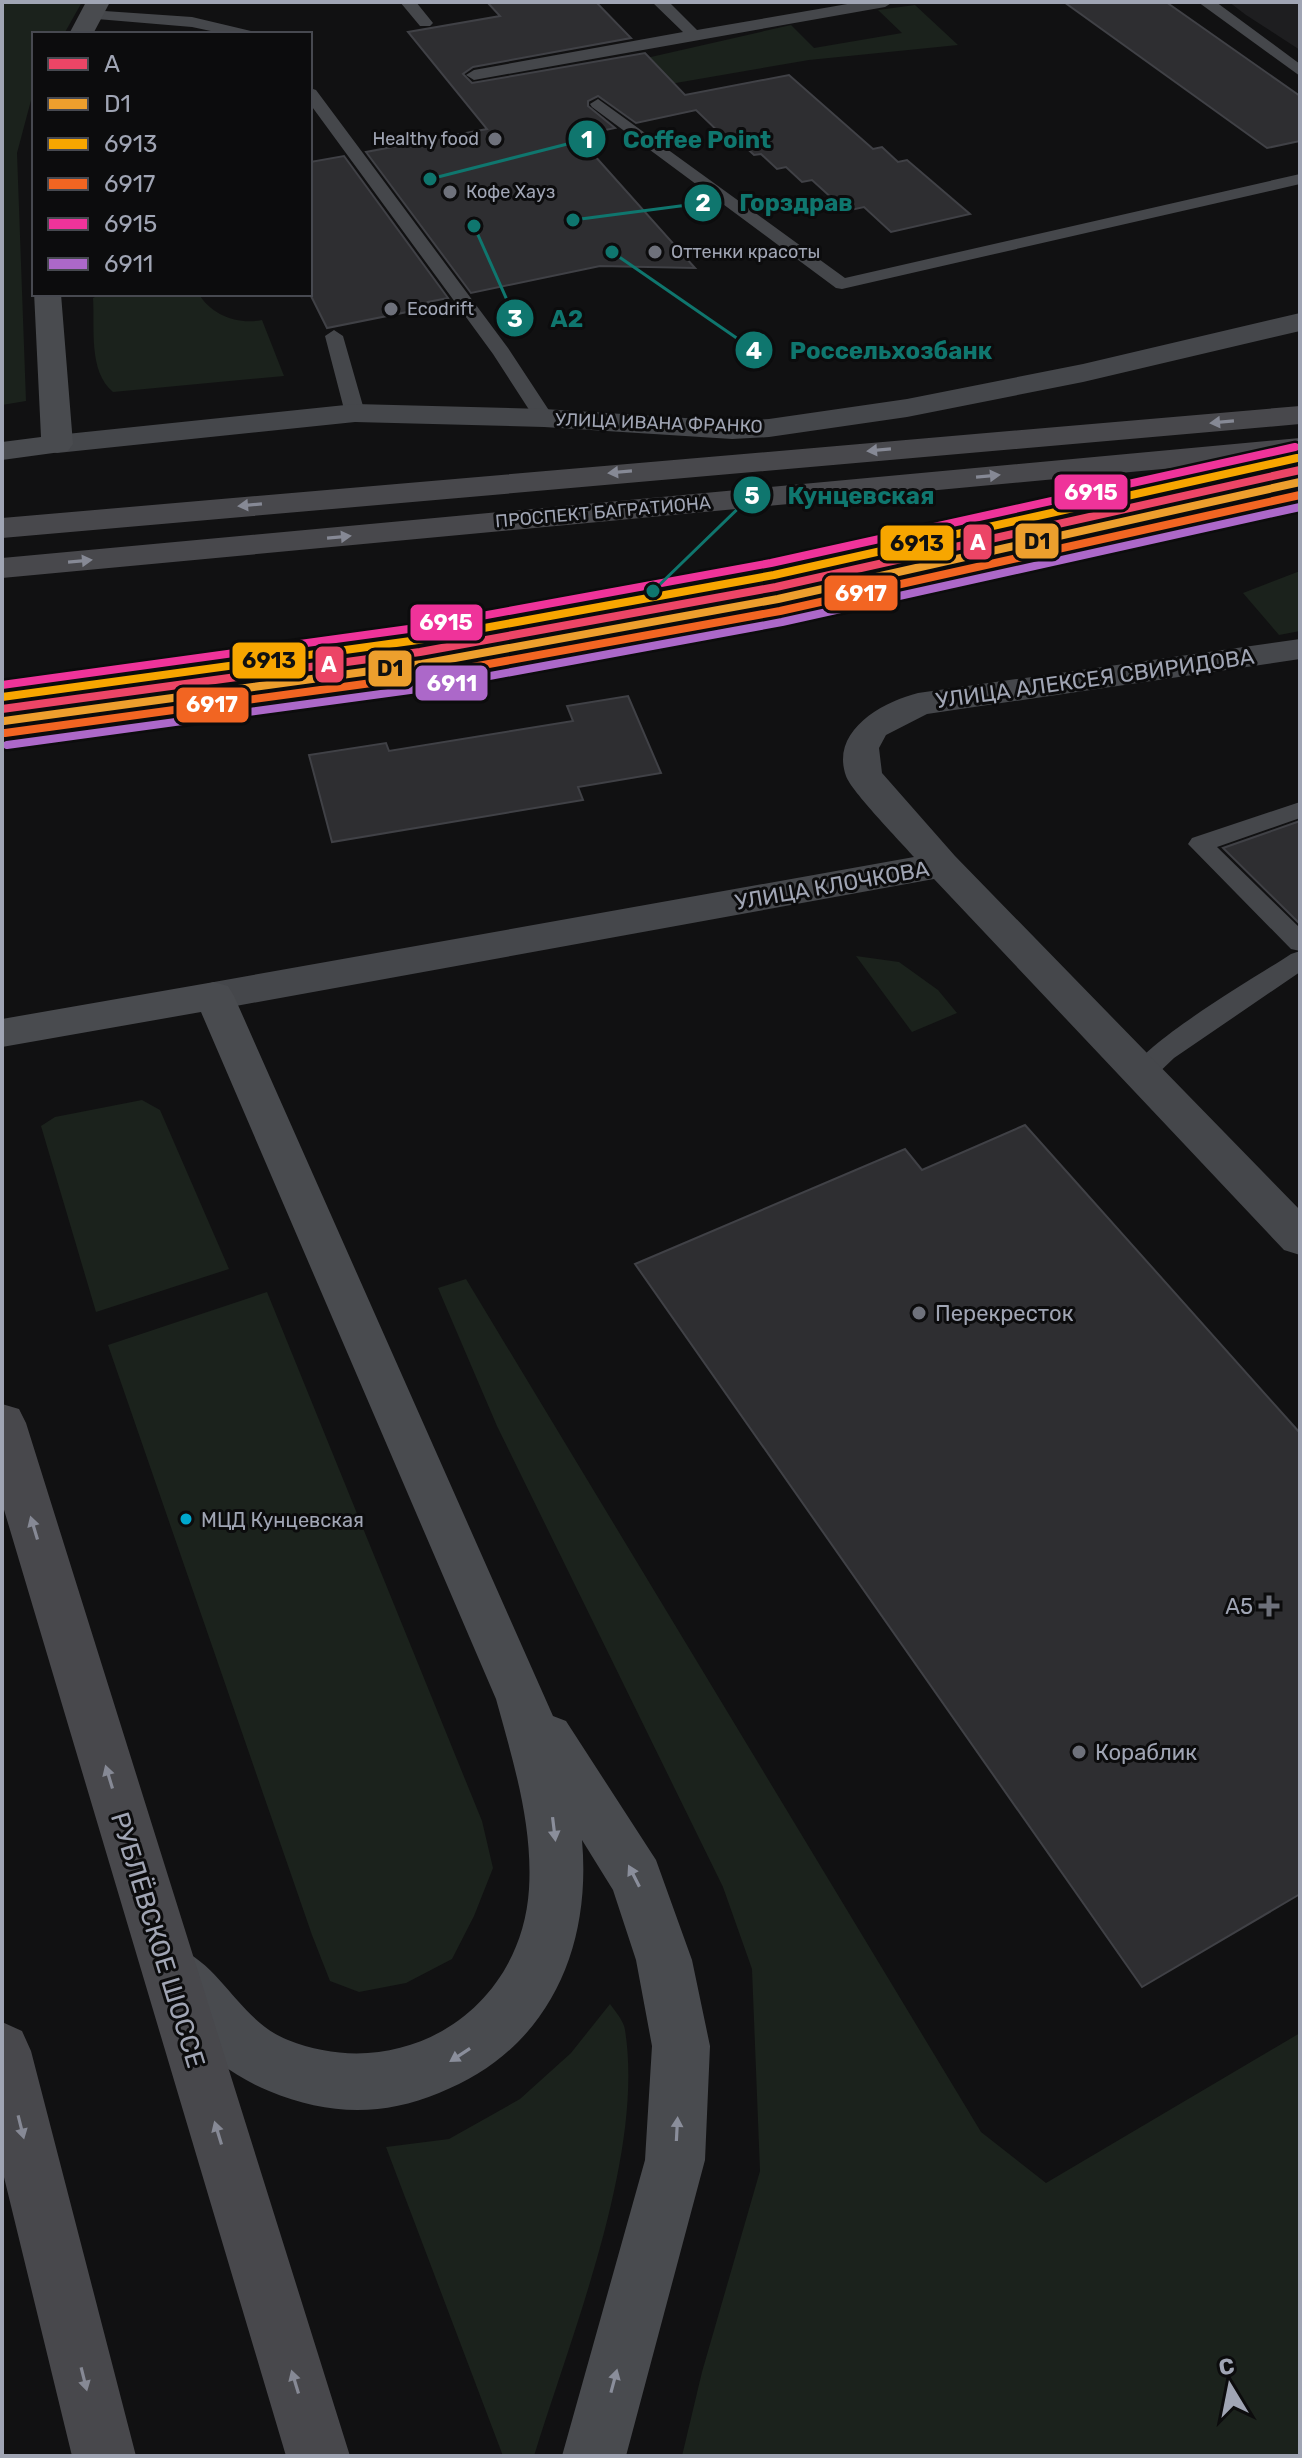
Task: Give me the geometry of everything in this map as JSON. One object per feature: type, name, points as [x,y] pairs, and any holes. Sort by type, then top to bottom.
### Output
[{"type":"main road","name":"ПРОСПЕКТ БАГРАТИОНА","points":[[2,528],[1300,415]]},
{"type":"main road","name":"ПРОСПЕКТ БАГРАТИОНА","points":[[2,568],[1300,447]]},
{"type":"main road","name":"РУБЛЁВСКОЕ ШОССЕ","points":[[2,1423],[318,2456]]},
{"type":"main road","points":[[2,2051],[104,2456]]},
{"type":"street","points":[[2,451],[57,444],[47,296]]},
{"type":"street","name":"УЛИЦА ИВАНА ФРАНКО","points":[[57,444],[355,413],[544,418],[710,429],[769,428],[907,408],[1068,376],[1300,322]]},
{"type":"street","name":"УЛИЦА АЛЕКСЕЯ СВИРИДОВА","points":[[942,865],[864,776],[861,748],[873,728],[918,704],[1299,651]]},
{"type":"street","name":"УЛИЦА КЛОЧКОВА","points":[[214,996],[942,865],[1300,1238]]},
{"type":"street","points":[[2,1033],[214,996],[522,1699],[550,1797],[556,1846],[553,1919],[536,1972],[504,2021],[457,2059],[408,2078],[340,2085],[274,2065],[215,2024],[164,1959]]},
{"type":"street","points":[[522,1699],[637,1878],[664,1960],[681,2046],[675,2160],[594,2456]]},
{"type":"lane","points":[[408,2],[425,23]]},
{"type":"lane","points":[[660,2],[694,35]]},
{"type":"lane","points":[[474,75],[885,2]]},
{"type":"lane","points":[[1206,2],[1300,71]]},
{"type":"lane","points":[[90,17],[192,22],[237,32]]},
{"type":"lane","points":[[312,96],[510,350],[544,418]]},
{"type":"lane","points":[[598,104],[842,284],[1300,179]]},
{"type":"lane","points":[[334,336],[355,413]]},
{"type":"lane","points":[[1300,810],[1200,844],[1300,943]]},
{"type":"lane","points":[[1141,1074],[1165,1051],[1300,960]]},
{"type":"shaded area","points":[[2,2],[82,2],[65,32],[32,32],[32,97],[17,153],[26,401],[2,405]]},
{"type":"shaded area","points":[[1229,2],[1300,2],[1300,50],[1246,15]]},
{"type":"shaded area","points":[[915,5],[958,45],[809,60],[537,107],[519,87],[791,25],[814,48],[902,33],[878,10]]},
{"type":"shaded area","points":[[200,296],[211,308],[226,317],[244,321],[262,320],[284,376],[113,392],[105,383],[96,361],[93,298]]},
{"type":"shaded area","points":[[1300,571],[1300,631],[1279,635],[1243,593]]},
{"type":"shaded area","points":[[856,956],[899,962],[938,990],[957,1013],[912,1032]]},
{"type":"shaded area","points":[[142,1100],[160,1110],[229,1269],[96,1312],[41,1126],[55,1117]]},
{"type":"shaded area","points":[[466,1279],[981,2132],[1046,2183],[1300,2033],[1300,2456],[682,2456],[702,2372],[760,2171],[752,1969],[723,1887],[497,1426],[438,1288]]},
{"type":"shaded area","points":[[267,1292],[482,1821],[493,1868],[452,1959],[406,1983],[359,1992],[330,1981],[312,1935],[108,1345]]},
{"type":"shaded area","points":[[610,2004],[624,2027],[628,2079],[615,2188],[584,2301],[534,2456],[503,2456],[386,2147],[449,2139],[520,2099],[571,2053]]},
{"type":"building","points":[[487,2],[596,2],[631,38],[473,67],[463,74],[472,83],[645,53],[685,95],[789,75],[873,149],[882,147],[898,162],[907,160],[970,214],[891,232],[864,207],[846,211],[812,180],[802,182],[786,167],[777,169],[761,154],[754,155],[737,139],[728,141],[696,110],[636,123],[598,96],[588,101],[588,106],[615,128],[577,136],[695,268],[600,266],[471,293],[366,152],[487,129],[408,32],[500,16]]},
{"type":"building","points":[[1064,2],[1166,2],[1300,96],[1300,141],[1267,148]]},
{"type":"building","points":[[344,156],[448,298],[428,302],[432,307],[327,328],[311,296],[312,162]]},
{"type":"building","points":[[628,696],[661,773],[578,787],[583,800],[332,842],[309,755],[386,743],[389,751],[573,721],[567,706]]},
{"type":"building","points":[[1300,821],[1300,924],[1223,848]]},
{"type":"building","points":[[1025,1125],[1300,1433],[1300,1894],[1142,1987],[635,1264],[905,1149],[922,1170]]},
{"type":"transit line","name":"6915","points":[[2,685],[416,628],[771,563],[1295,447]]},
{"type":"transit line","name":"6913","points":[[2,697],[418,640],[774,575],[1297,458]]},
{"type":"transit line","name":"A","points":[[2,709],[420,652],[776,587],[1300,470]]},
{"type":"transit line","name":"D1","points":[[4,721],[422,664],[778,599],[1300,482]]},
{"type":"transit line","name":"6917","points":[[5,733],[423,676],[780,611],[1300,495]]},
{"type":"transit line","name":"6911","points":[[7,745],[425,688],[782,622],[1300,507]]},
{"type":"place","name":"Healthy food","points":[[495,139]]},
{"type":"place","name":"Coffee Point","points":[[430,179]]},
{"type":"place","name":"Кофе Хауз","points":[[450,192]]},
{"type":"place","name":"Горздрав","points":[[573,220]]},
{"type":"place","name":"А2","points":[[474,226]]},
{"type":"place","name":"Россельхозбанк","points":[[612,252]]},
{"type":"place","name":"Оттенки красоты","points":[[655,252]]},
{"type":"place","name":"Ecodrift","points":[[391,309]]},
{"type":"place","name":"Кунцевская","points":[[653,591]]},
{"type":"place","name":"Перекресток","points":[[919,1313]]},
{"type":"place","name":"МЦД Кунцевская","points":[[186,1519]]},
{"type":"place","name":"А5","points":[[1269,1606]]},
{"type":"place","name":"Кораблик","points":[[1079,1752]]}]
